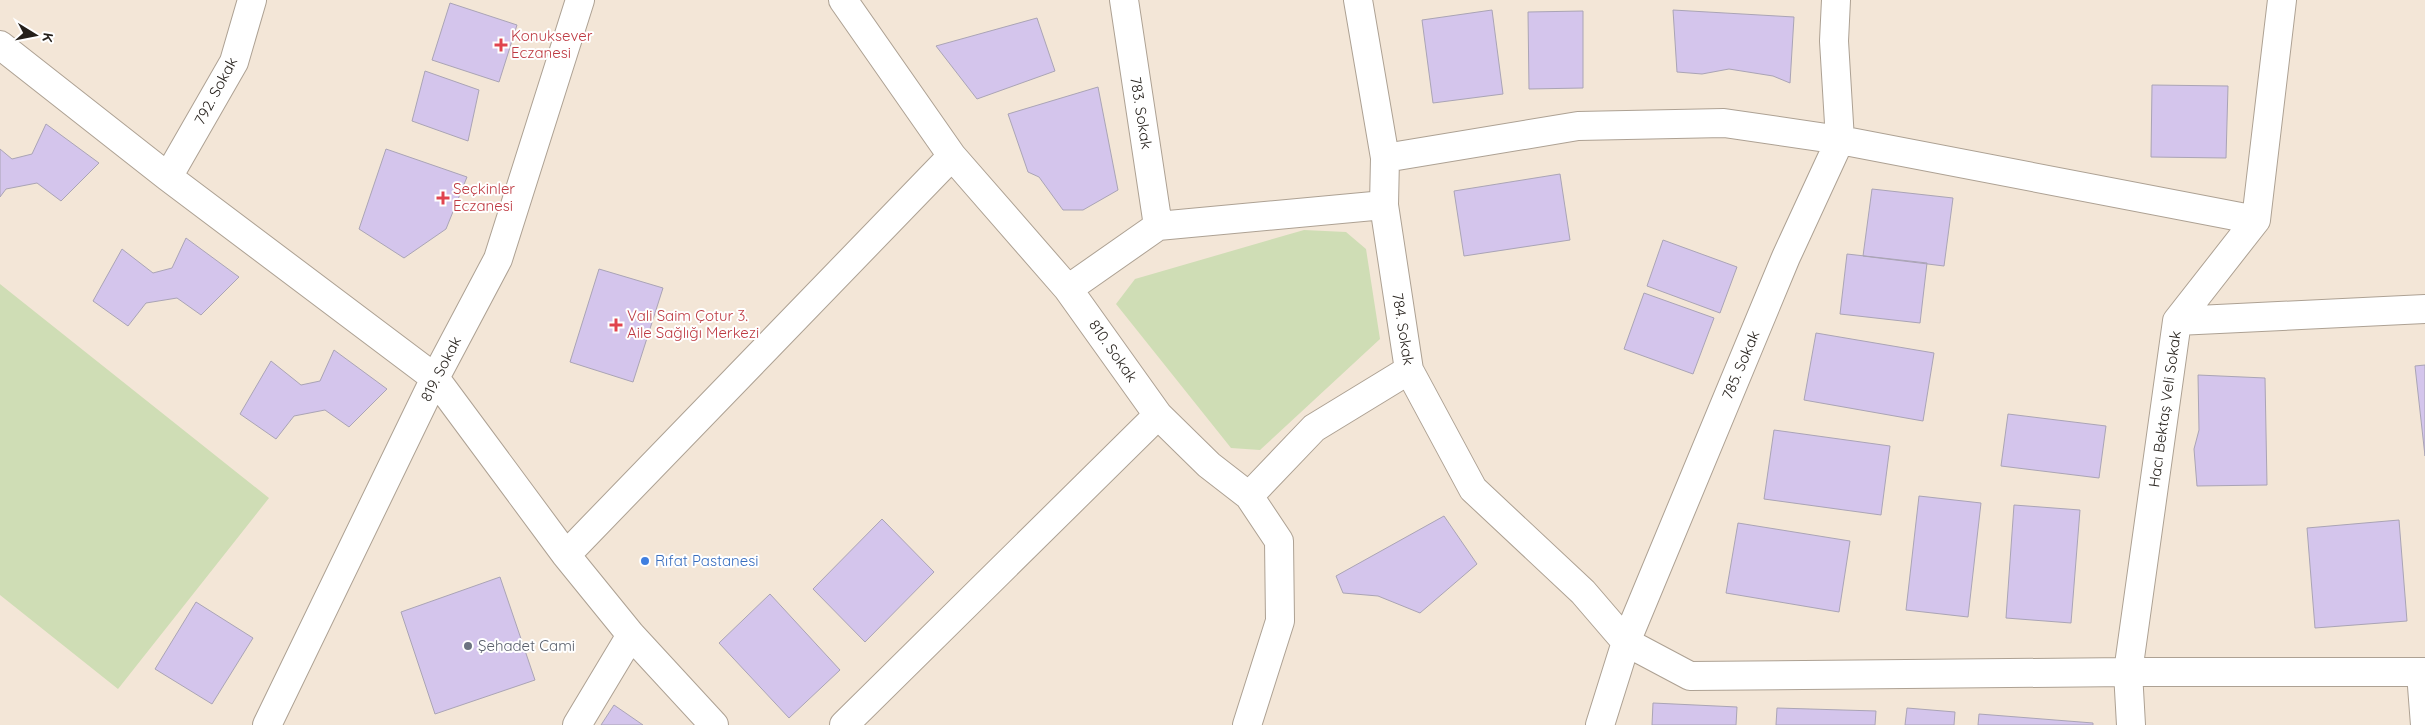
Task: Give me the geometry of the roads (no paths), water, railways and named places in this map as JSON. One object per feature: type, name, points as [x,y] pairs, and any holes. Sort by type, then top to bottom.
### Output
[{"type":"street","name":"792. Sokak","points":[[168,176],[234,62],[252,0]]},
{"type":"street","name":"819. Sokak","points":[[267,725],[435,378],[498,259],[580,0]]},
{"type":"street","name":"810. Sokak","points":[[843,0],[952,156],[1068,289],[1158,415],[1209,465],[1249,496],[1279,541],[1280,621],[1247,725]]},
{"type":"street","name":"783. Sokak","points":[[1124,0],[1158,226]]},
{"type":"street","name":"784. Sokak","points":[[1358,0],[1385,158],[1384,205],[1409,370],[1473,489],[1583,592],[1626,642]]},
{"type":"street","name":"785. Sokak","points":[[1600,725],[1626,642],[1786,257],[1840,140],[1834,41],[1836,0]]},
{"type":"street","points":[[1385,158],[1578,126],[1724,123],[1840,140],[2256,220],[2282,0]]},
{"type":"street","points":[[0,45],[168,176],[435,378],[566,555],[631,635],[714,725]]},
{"type":"street","points":[[566,555],[952,156]]},
{"type":"street","points":[[1068,289],[1158,226],[1384,205]]},
{"type":"street","name":"Hacı Bektaş Veli Sokak","points":[[2130,725],[2128,672],[2177,322],[2256,220]]},
{"type":"street","points":[[2177,322],[2425,309]]},
{"type":"street","points":[[1249,496],[1314,428],[1409,370]]},
{"type":"street","points":[[844,725],[1158,415]]},
{"type":"street","points":[[577,725],[631,635]]},
{"type":"street","points":[[1626,642],[1690,676],[2128,672],[2423,672],[2424,725]]},
{"type":"place","name":"Konuksever Eczanesi","points":[[501,45]]},
{"type":"place","name":"Seçkinler Eczanesi","points":[[443,198]]},
{"type":"place","name":"Vali Saim Çotur 3. Aile Sağlığı Merkezi","points":[[616,325]]},
{"type":"place","name":"Rıfat Pastanesi","points":[[645,561]]},
{"type":"place","name":"Şehadet Cami","points":[[468,646]]}]
